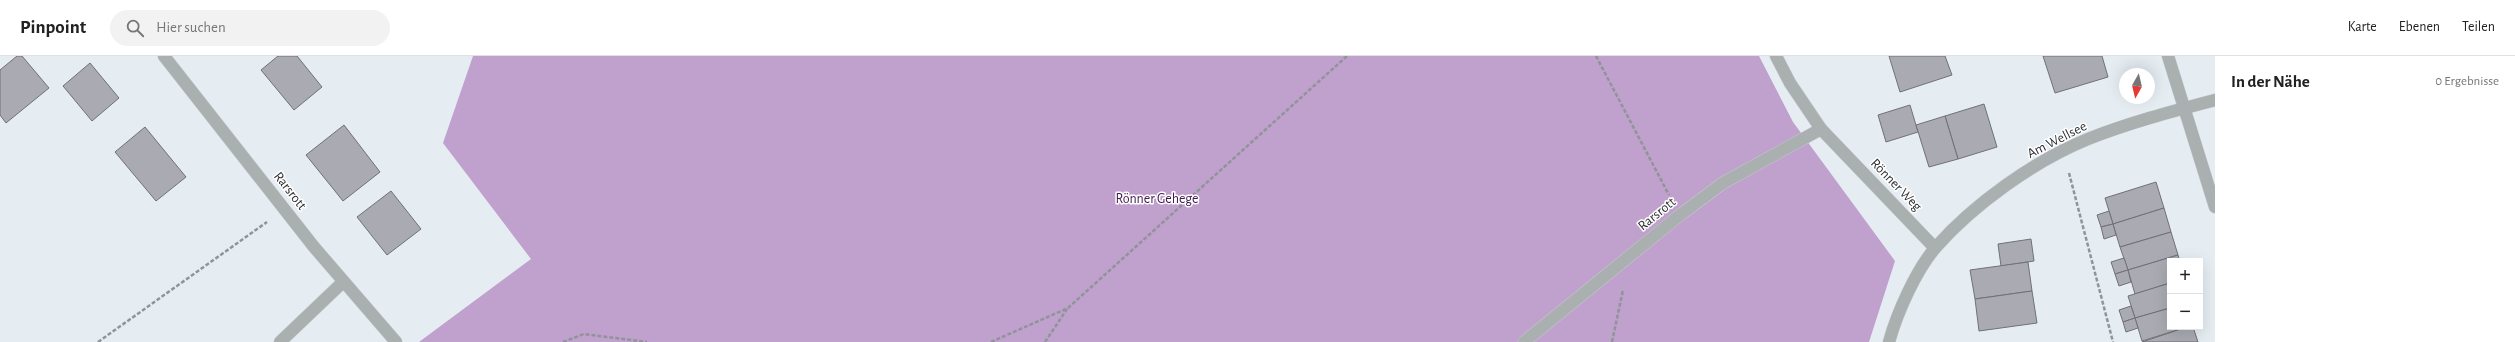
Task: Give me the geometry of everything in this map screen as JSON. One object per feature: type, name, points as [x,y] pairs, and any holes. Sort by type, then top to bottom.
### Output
[{"type":"street","name":"Rarsrott","points":[[164,56],[343,282],[396,342]]},
{"type":"street","name":"Rönner Weg","points":[[1776,56],[1790,83],[1821,129],[1935,248]]},
{"type":"street","points":[[2168,56],[2215,208]]},
{"type":"street","name":"Am Wellsee","points":[[1935,248],[1992,195],[2060,152],[2088,139],[2183,108],[2215,100]]},
{"type":"street","name":"Rarsrott","points":[[1524,342],[1680,215],[1723,183],[1821,129]]},
{"type":"street","points":[[1889,342],[1915,280],[1935,248]]},
{"type":"street","points":[[280,342],[343,282]]},
{"type":"path","points":[[1045,342],[1068,308],[1347,56]]},
{"type":"path","points":[[1596,56],[1600,60],[1680,215]]},
{"type":"path","points":[[2068,171],[2113,342]]},
{"type":"path","points":[[98,342],[286,209]]},
{"type":"path","points":[[1612,342],[1631,255]]},
{"type":"path","points":[[991,342],[1068,308]]},
{"type":"path","points":[[563,342],[584,334],[647,342]]},
{"type":"green space","name":"Rönner Gehege","points":[[473,56],[1759,56],[1793,122],[1895,261],[1869,342],[419,342],[531,259],[443,143]]},
{"type":"building","points":[[17,56],[22,56],[49,88],[6,123],[0,115],[0,70]]},
{"type":"building","points":[[278,56],[297,56],[322,87],[294,110],[261,70]]},
{"type":"building","points":[[1889,56],[1945,56],[1952,75],[1900,92]]},
{"type":"building","points":[[2043,56],[2102,56],[2108,77],[2055,93]]},
{"type":"building","points":[[90,63],[119,98],[92,121],[63,86]]},
{"type":"building","points":[[1984,104],[1997,147],[1958,159],[1945,116]]},
{"type":"building","points":[[1910,105],[1918,132],[1886,142],[1878,115]]},
{"type":"building","points":[[1945,116],[1958,159],[1929,167],[1916,125]]},
{"type":"building","points":[[344,125],[380,172],[343,201],[306,155]]},
{"type":"building","points":[[145,127],[186,177],[156,201],[115,152]]},
{"type":"building","points":[[2156,182],[2164,208],[2113,224],[2105,198]]},
{"type":"building","points":[[391,191],[421,229],[387,255],[357,217]]},
{"type":"building","points":[[2164,208],[2171,232],[2120,247],[2113,224]]},
{"type":"building","points":[[2109,211],[2113,224],[2101,227],[2097,215]]},
{"type":"building","points":[[2113,224],[2116,235],[2104,239],[2101,227]]},
{"type":"building","points":[[2171,232],[2178,255],[2128,270],[2120,247]]},
{"type":"building","points":[[2031,239],[2034,261],[2001,266],[1998,244]]},
{"type":"building","points":[[2178,255],[2179,258],[2168,258]]},
{"type":"building","points":[[2124,258],[2128,270],[2115,274],[2111,262]]},
{"type":"building","points":[[2167,258],[2167,284],[2135,294],[2128,270]]},
{"type":"building","points":[[2028,262],[2032,291],[1975,299],[1970,270]]},
{"type":"building","points":[[2128,270],[2131,282],[2119,286],[2115,274]]},
{"type":"building","points":[[2167,284],[2167,309],[2135,318],[2128,296]]},
{"type":"building","points":[[2032,291],[2037,323],[1979,331],[1975,299]]},
{"type":"building","points":[[2131,306],[2135,318],[2123,322],[2119,310]]},
{"type":"building","points":[[2167,309],[2167,330],[2177,330],[2142,341],[2135,318]]},
{"type":"building","points":[[2135,318],[2138,328],[2126,332],[2123,322]]},
{"type":"building","points":[[2178,330],[2194,330],[2198,342],[2142,342]]}]
